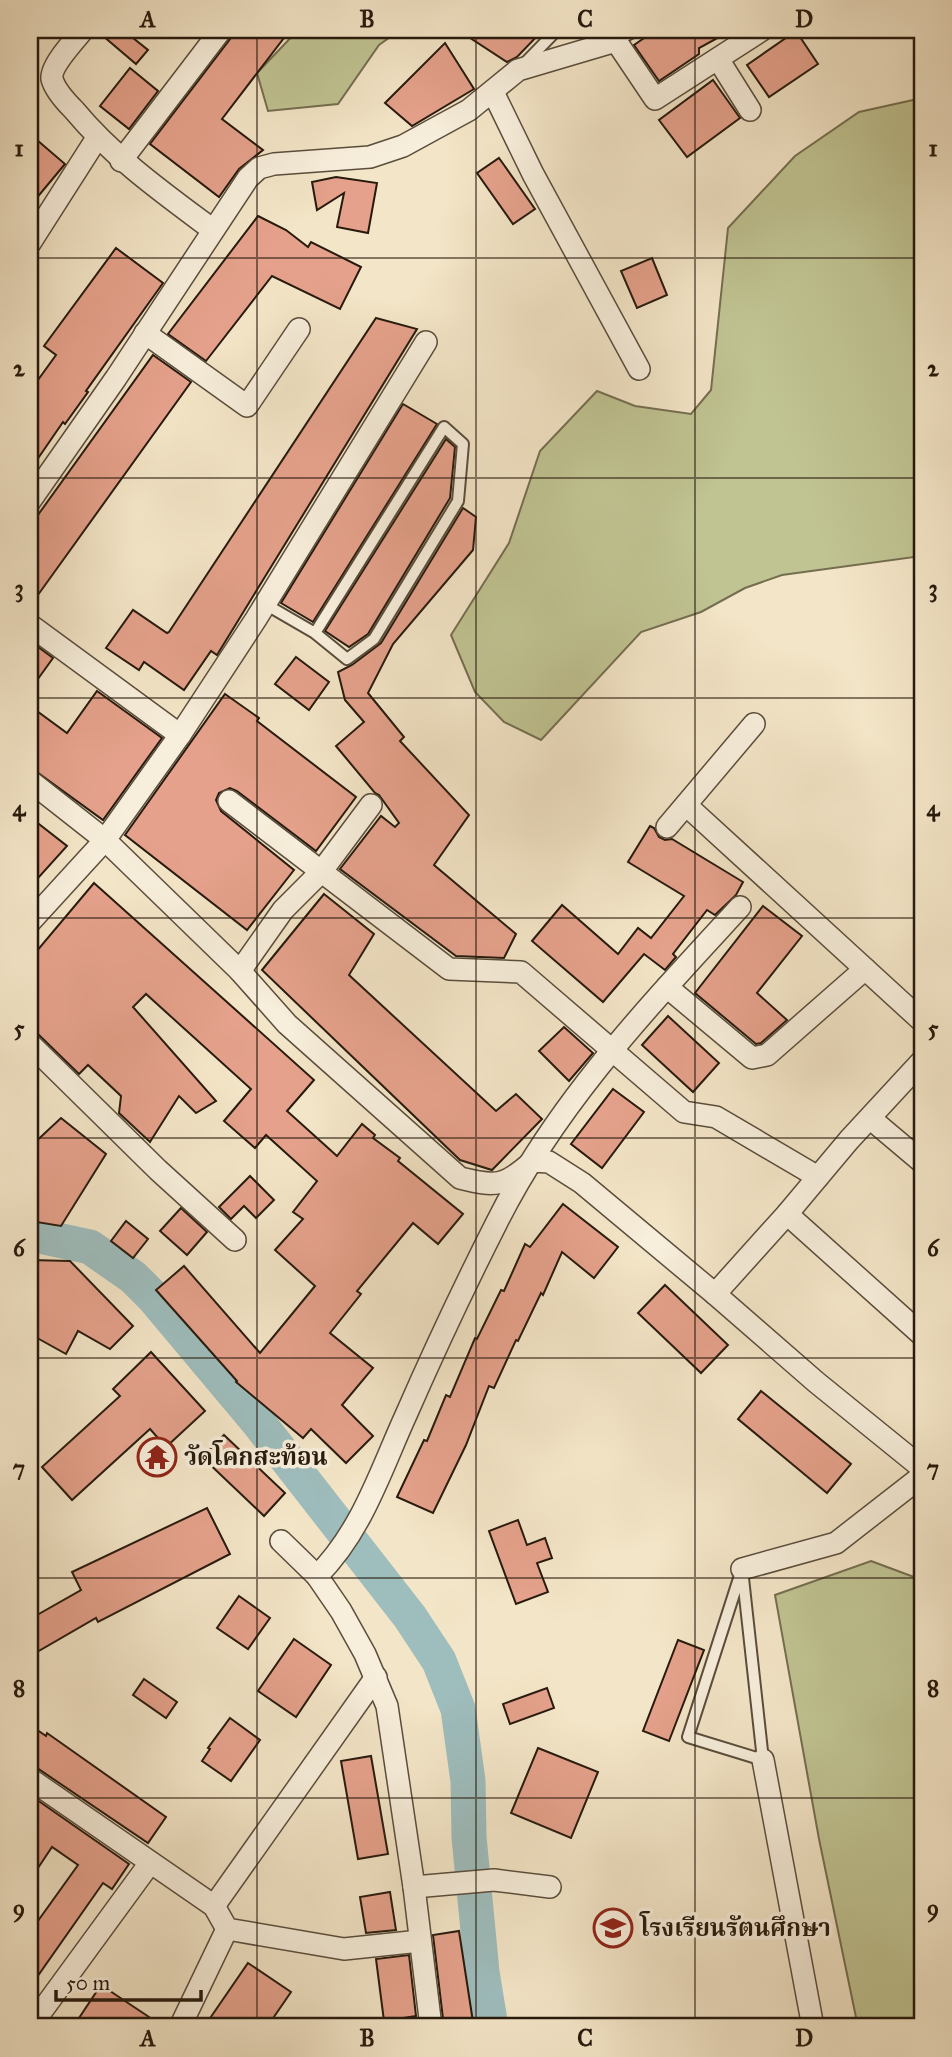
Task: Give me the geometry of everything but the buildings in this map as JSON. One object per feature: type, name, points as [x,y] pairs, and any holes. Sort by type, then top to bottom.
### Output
[{"type":"street","points":[[83,30],[53,68],[52,79],[61,95],[97,138],[121,161],[213,230]]},
{"type":"street","points":[[121,161],[221,30]]},
{"type":"street","points":[[30,501],[247,178],[259,167],[370,157],[403,146],[446,124],[493,92],[518,70],[616,41],[655,99],[762,30]]},
{"type":"street","points":[[718,58],[750,110]]},
{"type":"street","points":[[493,92],[533,174],[639,369]]},
{"type":"street","points":[[30,243],[97,138]]},
{"type":"street","points":[[145,333],[247,406],[299,329]]},
{"type":"street","points":[[30,922],[105,840],[180,734],[265,604],[426,342]]},
{"type":"street","points":[[30,625],[180,734]]},
{"type":"street","points":[[667,827],[754,724]]},
{"type":"street","points":[[30,781],[105,840],[240,971],[287,1024],[460,1178],[489,1186],[514,1178],[533,1161],[549,1162],[582,1183],[816,1382],[922,1468]]},
{"type":"street","points":[[229,801],[449,969],[521,972],[684,1112],[716,1117],[818,1177]]},
{"type":"street","points":[[240,971],[283,910],[321,872],[370,805]]},
{"type":"street","points":[[685,805],[922,1021]]},
{"type":"street","points":[[317,1576],[334,1559],[356,1528],[497,1222],[533,1161],[579,1090],[612,1049],[740,907]]},
{"type":"street","points":[[667,987],[752,1058],[760,1058],[767,1055],[865,969]]},
{"type":"street","points":[[30,1044],[158,1170],[235,1240]]},
{"type":"street","points":[[715,1294],[849,1140],[922,1061]]},
{"type":"street","points":[[871,1119],[922,1162]]},
{"type":"street","points":[[787,1214],[922,1335]]},
{"type":"street","points":[[742,1569],[836,1542],[922,1476]]},
{"type":"street","points":[[281,1541],[317,1576],[366,1654],[387,1706],[422,1886],[421,1941],[431,2027]]},
{"type":"street","points":[[214,1906],[376,1677]]},
{"type":"street","points":[[763,1760],[813,2027]]},
{"type":"street","points":[[30,1779],[214,1906],[228,1929],[344,1949],[421,1941]]},
{"type":"street","points":[[30,2027],[150,1863]]},
{"type":"street","points":[[422,1886],[519,1881],[550,1887]]},
{"type":"street","points":[[180,2027],[228,1929]]},
{"type":"lane","points":[[518,70],[557,30]]},
{"type":"lane","points":[[616,41],[636,30]]},
{"type":"lane","points":[[265,604],[315,634],[347,659],[374,639],[458,501],[463,444],[444,427],[315,634]]},
{"type":"lane","points":[[742,1569],[763,1760],[688,1737],[742,1569]]},
{"type":"green space","points":[[298,30],[400,30],[379,45],[338,104],[268,111],[257,73]]},
{"type":"green space","points":[[922,98],[922,556],[782,575],[745,588],[701,612],[641,632],[541,740],[504,722],[475,692],[451,635],[509,543],[540,451],[597,391],[635,406],[691,414],[711,390],[728,228],[795,156],[859,112]]},
{"type":"green space","points":[[871,1561],[922,1580],[922,2027],[858,2027],[819,1839],[775,1595]]},
{"type":"waterway","points":[[30,1234],[90,1247],[133,1277],[154,1298],[258,1422],[410,1617],[439,1661],[458,1709],[468,1781],[469,1837],[482,1972],[491,2027]]},
{"type":"place","name":"วัดโคกสะท้อน","points":[[157,1457]]},
{"type":"place","name":"โรงเรียนรัตนศึกษา","points":[[613,1928]]}]
